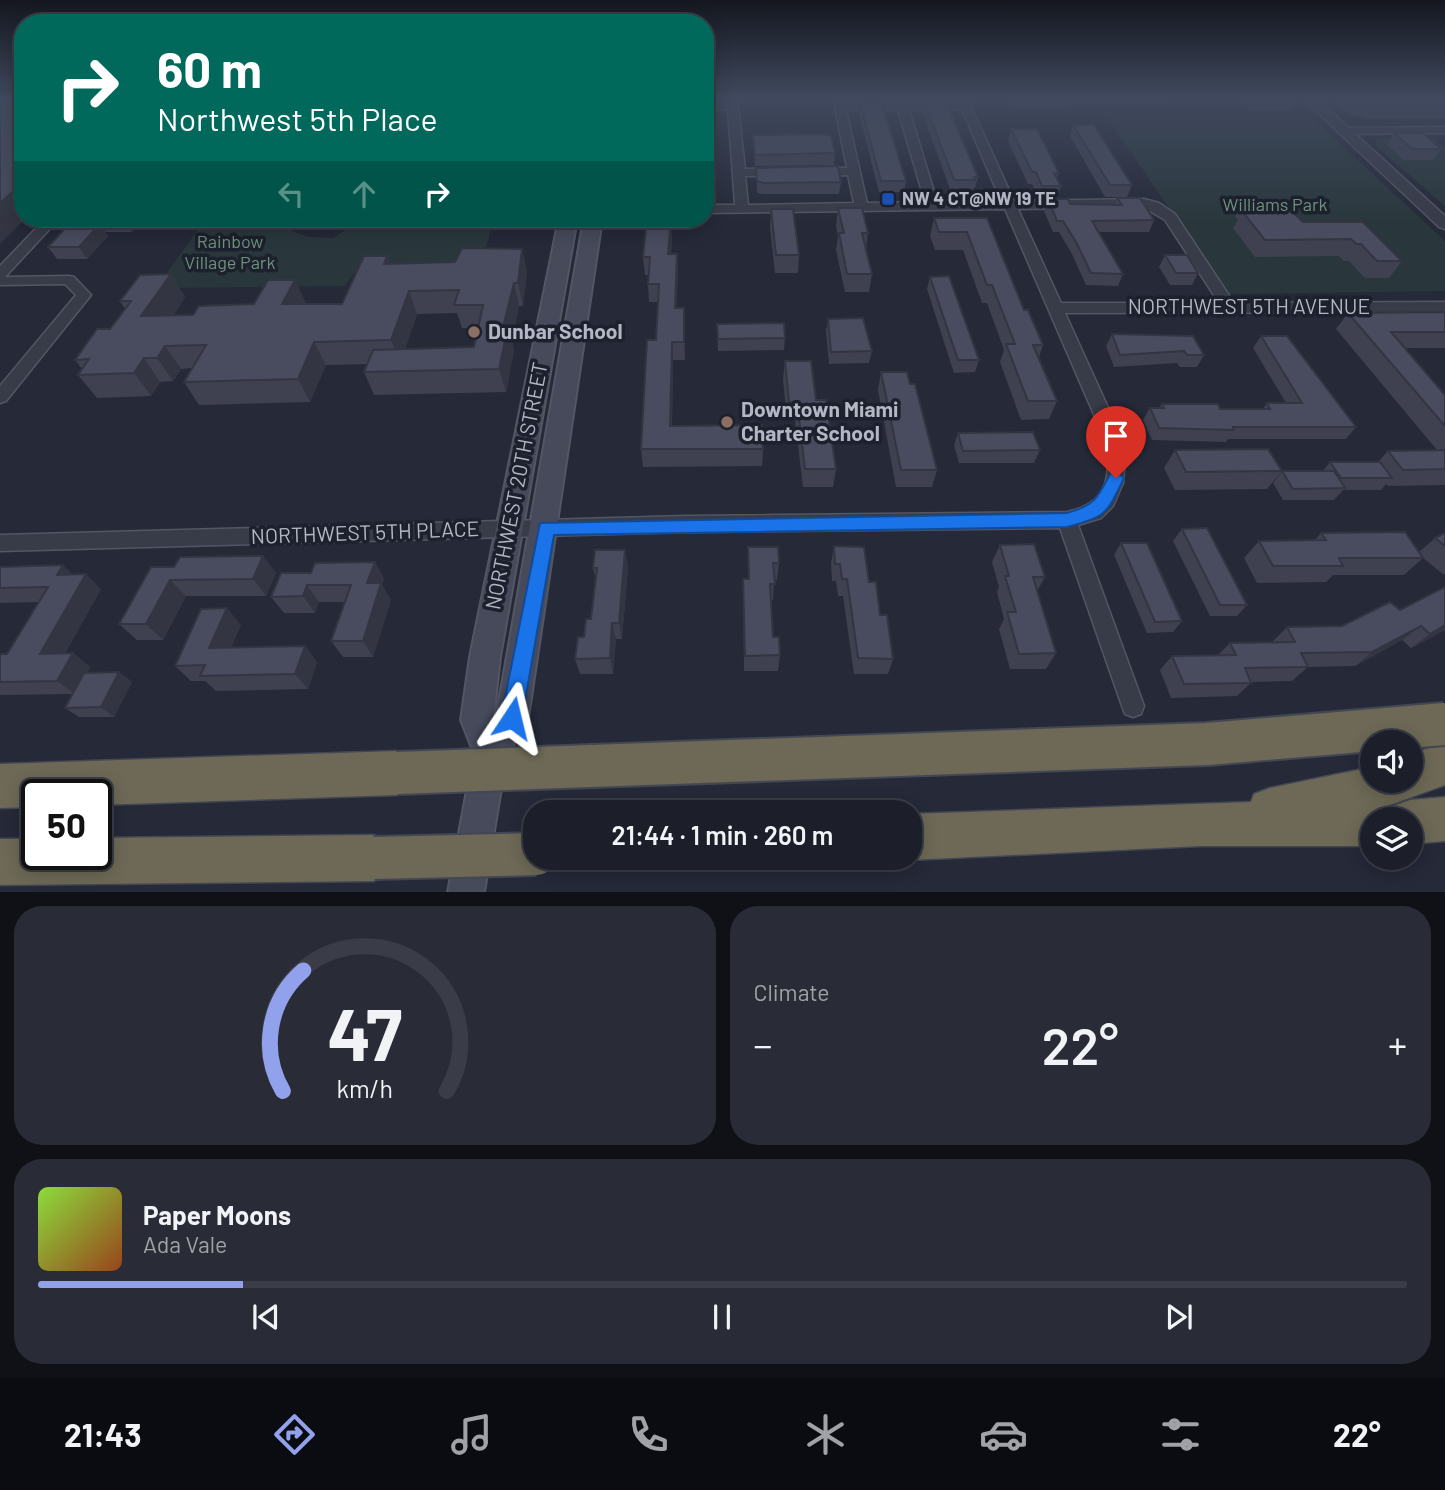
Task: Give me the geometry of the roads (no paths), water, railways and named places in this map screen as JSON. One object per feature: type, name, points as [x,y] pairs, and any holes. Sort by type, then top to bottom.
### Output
[{"type":"highway","points":[[0,786],[1207,744],[1445,724]]},
{"type":"highway","points":[[1423,772],[1445,764]]},
{"type":"highway","points":[[1200,824],[1360,792]]},
{"type":"highway","points":[[1423,821],[1445,819]]},
{"type":"highway","points":[[922,837],[1200,824],[1360,824]]},
{"type":"highway","points":[[0,862],[523,854]]},
{"type":"main road","name":"NORTHWEST 20TH STREET","points":[[490,752],[477,720],[492,614],[566,228]]},
{"type":"main road","name":"NORTHWEST 20TH STREET","points":[[466,891],[490,752],[512,718],[546,528],[592,228]]},
{"type":"street","points":[[735,140],[742,208]]},
{"type":"street","points":[[846,140],[861,206]]},
{"type":"street","points":[[912,140],[929,195]]},
{"type":"street","points":[[980,140],[1054,308]]},
{"type":"street","points":[[1354,140],[1445,224]]},
{"type":"street","points":[[739,173],[853,171]]},
{"type":"street","points":[[714,209],[1144,203],[1170,217],[1230,307]]},
{"type":"street","points":[[0,274],[43,228]]},
{"type":"street","points":[[0,281],[69,280],[84,295],[0,397]]},
{"type":"street","name":"NORTHWEST 5TH AVENUE","points":[[1054,308],[1445,307]]},
{"type":"street","name":"NORTHWEST 5TH PLACE","points":[[0,543],[509,528],[1067,520],[1094,513],[1102,505],[1116,478],[1117,447],[1054,308]]},
{"type":"street","points":[[1067,520],[1133,706]]},
{"type":"place","name":"NW 4 CT@NW 19 TE","points":[[888,199]]},
{"type":"place","name":"Dunbar School","points":[[474,332]]},
{"type":"place","name":"Downtown Miami Charter School","points":[[727,422]]},
{"type":"park label","name":"Williams Park","points":[[1275,205]]},
{"type":"park label","name":"Rainbow Village Park","points":[[230,252]]}]
